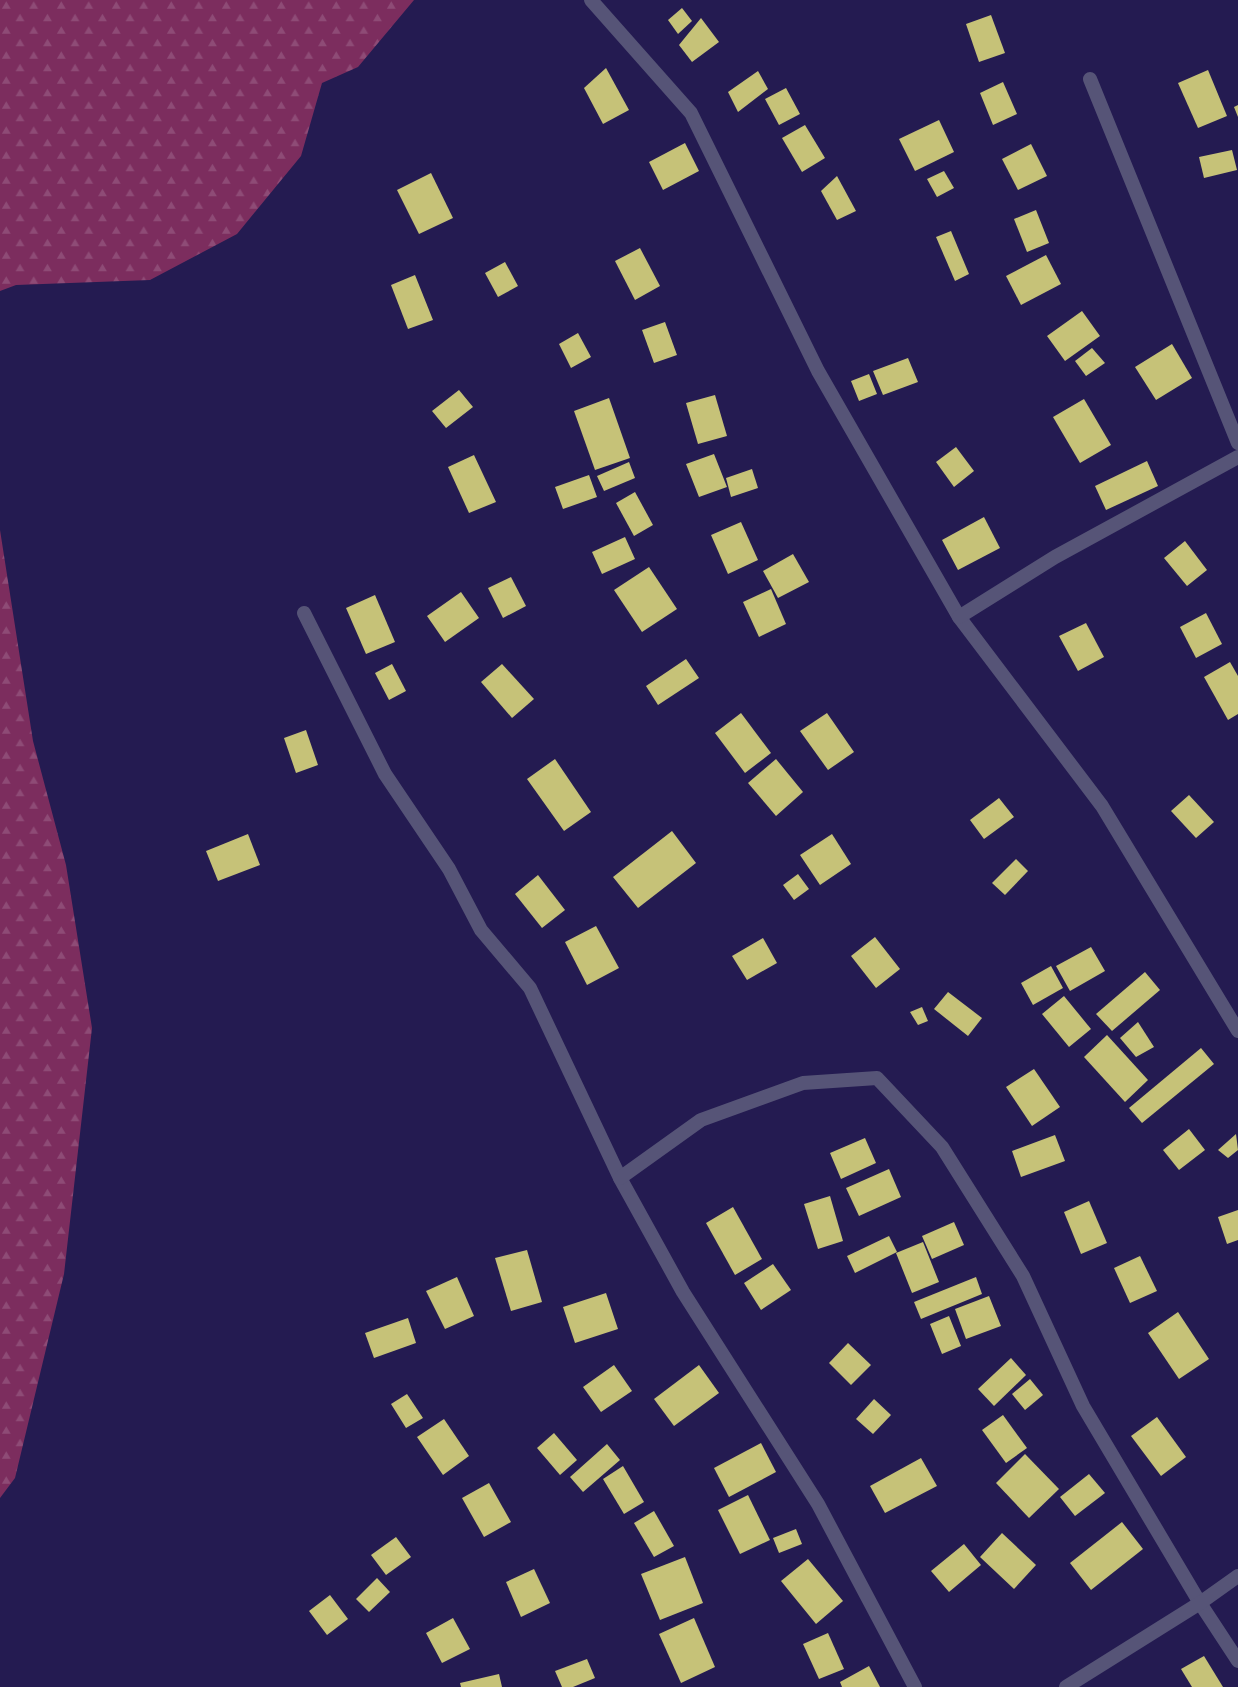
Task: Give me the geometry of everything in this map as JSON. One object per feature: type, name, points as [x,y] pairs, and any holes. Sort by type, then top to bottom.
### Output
[{"type":"street","points":[[591,0],[691,113],[818,371],[959,617],[1102,806],[1238,1031]]},
{"type":"street","points":[[1090,79],[1238,443]]},
{"type":"street","points":[[959,617],[1055,557],[1238,457]]},
{"type":"street","points":[[304,613],[385,774],[449,869],[481,930],[530,988],[620,1178],[683,1292],[818,1504],[915,1687]]},
{"type":"street","points":[[620,1178],[701,1120],[803,1083],[878,1078],[942,1147],[1023,1276],[1083,1406],[1200,1603],[1238,1661]]},
{"type":"street","points":[[1066,1687],[1200,1603],[1238,1576]]},
{"type":"green space","points":[[0,0],[414,0],[358,67],[322,83],[301,156],[237,234],[150,280],[16,285],[0,291]]},
{"type":"green space","points":[[0,530],[33,741],[66,865],[92,1028],[64,1274],[15,1478],[0,1498]]},
{"type":"building","points":[[682,8],[692,21],[678,34],[668,20]]},
{"type":"building","points":[[991,15],[1005,53],[979,62],[966,24]]},
{"type":"building","points":[[701,18],[719,42],[692,62],[679,45]]},
{"type":"building","points":[[606,68],[629,110],[603,124],[584,88]]},
{"type":"building","points":[[1208,70],[1227,116],[1198,128],[1178,83]]},
{"type":"building","points":[[758,71],[768,89],[738,112],[728,92]]},
{"type":"building","points":[[1003,82],[1017,114],[993,125],[980,93]]},
{"type":"building","points":[[786,88],[800,114],[779,125],[765,99]]},
{"type":"building","points":[[1238,105],[1238,117],[1234,107]]},
{"type":"building","points":[[939,120],[954,152],[915,171],[899,139]]},
{"type":"building","points":[[805,125],[825,158],[802,172],[782,138]]},
{"type":"building","points":[[685,143],[699,171],[663,190],[649,162]]},
{"type":"building","points":[[1031,144],[1047,176],[1018,190],[1002,159]]},
{"type":"building","points":[[1232,150],[1237,170],[1204,178],[1199,157]]},
{"type":"building","points":[[944,171],[954,188],[937,197],[927,179]]},
{"type":"building","points":[[431,173],[453,218],[419,234],[397,190]]},
{"type":"building","points":[[837,176],[856,211],[837,220],[821,191]]},
{"type":"building","points":[[1036,210],[1049,243],[1027,252],[1014,219]]},
{"type":"building","points":[[951,231],[969,274],[955,281],[936,237]]},
{"type":"building","points":[[640,248],[660,286],[635,300],[615,261]]},
{"type":"building","points":[[1046,255],[1061,284],[1021,305],[1006,276]]},
{"type":"building","points":[[505,262],[518,286],[498,297],[485,273]]},
{"type":"building","points":[[415,275],[433,320],[408,329],[391,285]]},
{"type":"building","points":[[1082,311],[1100,336],[1065,361],[1047,336]]},
{"type":"building","points":[[665,322],[677,355],[654,363],[642,330]]},
{"type":"building","points":[[578,333],[591,357],[571,368],[559,344]]},
{"type":"building","points":[[1172,344],[1192,378],[1156,400],[1135,367]]},
{"type":"building","points":[[1092,348],[1105,363],[1086,376],[1075,361]]},
{"type":"building","points":[[908,358],[918,382],[883,395],[873,371]]},
{"type":"building","points":[[869,374],[877,394],[859,401],[851,381]]},
{"type":"building","points":[[459,390],[473,407],[446,428],[432,411]]},
{"type":"building","points":[[715,395],[727,436],[698,444],[686,403]]},
{"type":"building","points":[[609,398],[630,458],[595,470],[574,411]]},
{"type":"building","points":[[1084,399],[1111,445],[1080,463],[1053,417]]},
{"type":"building","points":[[956,447],[974,471],[954,487],[936,462]]},
{"type":"building","points":[[714,454],[727,487],[699,497],[686,464]]},
{"type":"building","points":[[474,455],[496,502],[469,513],[448,467]]},
{"type":"building","points":[[1147,461],[1158,486],[1106,510],[1095,486]]},
{"type":"building","points":[[629,462],[635,478],[604,491],[597,476]]},
{"type":"building","points":[[752,469],[758,488],[731,497],[726,478]]},
{"type":"building","points":[[589,475],[597,497],[563,509],[555,487]]},
{"type":"building","points":[[635,492],[653,525],[634,536],[616,503]]},
{"type":"building","points":[[984,517],[1000,548],[958,570],[942,540]]},
{"type":"building","points":[[741,522],[758,560],[728,574],[711,535]]},
{"type":"building","points":[[625,537],[635,559],[602,574],[592,552]]},
{"type":"building","points":[[1185,541],[1207,570],[1187,586],[1164,558]]},
{"type":"building","points":[[793,554],[809,582],[778,598],[763,571]]},
{"type":"building","points":[[649,567],[677,609],[642,632],[614,590]]},
{"type":"building","points":[[511,577],[526,606],[503,618],[488,588]]},
{"type":"building","points":[[771,589],[786,624],[759,637],[743,602]]},
{"type":"building","points":[[461,592],[479,618],[445,642],[427,616]]},
{"type":"building","points":[[375,595],[395,642],[366,654],[346,608]]},
{"type":"building","points":[[1206,613],[1222,644],[1196,658],[1180,627]]},
{"type":"building","points":[[1086,623],[1104,657],[1078,671],[1059,636]]},
{"type":"building","points":[[686,659],[699,678],[658,705],[646,686]]},
{"type":"building","points":[[1230,662],[1238,676],[1238,714],[1228,720],[1204,677]]},
{"type":"building","points":[[392,664],[406,691],[389,700],[375,673]]},
{"type":"building","points":[[502,664],[534,699],[512,718],[481,682]]},
{"type":"building","points":[[741,713],[771,753],[745,773],[715,733]]},
{"type":"building","points":[[827,713],[854,752],[828,770],[800,731]]},
{"type":"building","points":[[306,730],[318,765],[296,773],[284,738]]},
{"type":"building","points":[[555,759],[591,812],[564,831],[527,779]]},
{"type":"building","points":[[776,759],[803,792],[776,816],[748,783]]},
{"type":"building","points":[[1189,795],[1214,822],[1196,838],[1171,811]]},
{"type":"building","points":[[999,798],[1014,817],[984,839],[970,820]]},
{"type":"building","points":[[672,831],[696,863],[638,908],[613,877]]},
{"type":"building","points":[[248,834],[260,865],[218,881],[206,851]]},
{"type":"building","points":[[832,834],[851,864],[820,885],[800,855]]},
{"type":"building","points":[[1016,859],[1028,871],[1005,895],[992,883]]},
{"type":"building","points":[[798,874],[809,889],[794,900],[783,885]]},
{"type":"building","points":[[538,875],[565,910],[542,928],[515,894]]},
{"type":"building","points":[[596,926],[619,968],[587,985],[565,942]]},
{"type":"building","points":[[875,937],[900,969],[876,988],[851,956]]},
{"type":"building","points":[[763,938],[777,963],[747,980],[732,956]]},
{"type":"building","points":[[1091,947],[1105,971],[1070,991],[1056,966]]},
{"type":"building","points":[[1051,966],[1063,988],[1033,1005],[1021,983]]},
{"type":"building","points":[[1145,972],[1160,990],[1112,1031],[1096,1014]]},
{"type":"building","points":[[948,992],[982,1018],[968,1036],[934,1009]]},
{"type":"building","points":[[1064,996],[1091,1029],[1069,1047],[1042,1014]]},
{"type":"building","points":[[922,1007],[928,1021],[918,1025],[910,1012]]},
{"type":"building","points":[[1138,1022],[1154,1047],[1136,1057],[1120,1038]]},
{"type":"building","points":[[1107,1035],[1148,1080],[1125,1102],[1084,1057]]},
{"type":"building","points":[[1201,1048],[1214,1064],[1142,1123],[1129,1108]]},
{"type":"building","points":[[1034,1069],[1060,1107],[1032,1126],[1006,1087]]},
{"type":"building","points":[[1189,1129],[1205,1150],[1179,1170],[1163,1150]]},
{"type":"building","points":[[1236,1134],[1238,1150],[1228,1158],[1218,1150]]},
{"type":"building","points":[[1055,1135],[1065,1161],[1021,1177],[1012,1151]]},
{"type":"building","points":[[865,1138],[876,1163],[841,1179],[830,1153]]},
{"type":"building","points":[[889,1169],[901,1197],[859,1216],[846,1188]]},
{"type":"building","points":[[830,1196],[843,1241],[818,1249],[804,1204]]},
{"type":"building","points":[[1089,1201],[1107,1243],[1081,1254],[1064,1212]]},
{"type":"building","points":[[733,1207],[762,1259],[735,1275],[706,1223]]},
{"type":"building","points":[[1238,1210],[1238,1240],[1227,1244],[1218,1217]]},
{"type":"building","points":[[954,1222],[964,1245],[932,1259],[922,1236]]},
{"type":"building","points":[[889,1236],[897,1252],[855,1273],[847,1256]]},
{"type":"building","points":[[923,1242],[939,1282],[912,1293],[896,1253]]},
{"type":"building","points":[[527,1250],[542,1302],[511,1311],[495,1258]]},
{"type":"building","points":[[1140,1256],[1157,1291],[1130,1303],[1114,1268]]},
{"type":"building","points":[[773,1264],[791,1290],[761,1310],[744,1283]]},
{"type":"building","points":[[457,1277],[474,1316],[445,1329],[426,1291]]},
{"type":"building","points":[[976,1277],[982,1294],[921,1319],[914,1302]]},
{"type":"building","points":[[606,1293],[618,1329],[575,1343],[563,1307]]},
{"type":"building","points":[[989,1296],[1001,1326],[966,1339],[955,1309]]},
{"type":"building","points":[[1178,1312],[1209,1359],[1179,1379],[1148,1333]]},
{"type":"building","points":[[949,1316],[961,1346],[942,1354],[930,1324]]},
{"type":"building","points":[[408,1318],[416,1343],[374,1358],[365,1333]]},
{"type":"building","points":[[848,1343],[871,1365],[851,1385],[829,1363]]},
{"type":"building","points":[[1011,1358],[1026,1375],[994,1406],[978,1389]]},
{"type":"building","points":[[614,1365],[632,1391],[601,1412],[583,1387]]},
{"type":"building","points":[[699,1365],[719,1393],[674,1426],[654,1399]]},
{"type":"building","points":[[1030,1379],[1043,1395],[1025,1410],[1012,1394]]},
{"type":"building","points":[[407,1394],[423,1418],[406,1428],[391,1404]]},
{"type":"building","points":[[874,1399],[891,1415],[873,1434],[856,1419]]},
{"type":"building","points":[[1003,1415],[1027,1448],[1006,1463],[982,1430]]},
{"type":"building","points":[[1157,1417],[1186,1457],[1161,1476],[1131,1436]]},
{"type":"building","points":[[444,1419],[469,1456],[443,1475],[417,1437]]},
{"type":"building","points":[[554,1433],[577,1460],[560,1475],[537,1448]]},
{"type":"building","points":[[761,1443],[776,1472],[729,1497],[714,1468]]},
{"type":"building","points":[[607,1444],[620,1460],[583,1492],[570,1477]]},
{"type":"building","points":[[1025,1454],[1059,1489],[1029,1518],[996,1483]]},
{"type":"building","points":[[921,1458],[937,1486],[885,1513],[870,1486]]},
{"type":"building","points":[[623,1466],[644,1502],[624,1514],[603,1479]]},
{"type":"building","points":[[1089,1474],[1105,1493],[1075,1516],[1060,1497]]},
{"type":"building","points":[[489,1483],[511,1522],[484,1537],[462,1498]]},
{"type":"building","points":[[748,1495],[770,1540],[740,1554],[718,1510]]},
{"type":"building","points":[[654,1511],[674,1546],[654,1557],[634,1523]]},
{"type":"building","points":[[1122,1522],[1143,1549],[1091,1590],[1070,1563]]},
{"type":"building","points":[[796,1529],[802,1544],[779,1553],[773,1538]]},
{"type":"building","points":[[1002,1533],[1036,1565],[1014,1589],[980,1557]]},
{"type":"building","points":[[396,1537],[411,1557],[386,1575],[371,1555]]},
{"type":"building","points":[[964,1544],[981,1565],[949,1592],[931,1571]]},
{"type":"building","points":[[685,1557],[703,1603],[660,1620],[641,1574]]},
{"type":"building","points":[[808,1559],[843,1601],[816,1624],[781,1581]]},
{"type":"building","points":[[534,1569],[550,1603],[521,1617],[506,1582]]},
{"type":"building","points":[[377,1578],[390,1592],[369,1612],[356,1599]]},
{"type":"building","points":[[330,1595],[348,1619],[327,1635],[309,1611]]},
{"type":"building","points":[[453,1618],[470,1649],[442,1663],[426,1633]]},
{"type":"building","points":[[694,1618],[715,1667],[681,1683],[659,1634]]},
{"type":"building","points":[[828,1633],[844,1669],[819,1679],[803,1644]]},
{"type":"building","points":[[1204,1656],[1223,1687],[1192,1687],[1181,1669]]},
{"type":"building","points":[[587,1659],[595,1678],[573,1687],[562,1687],[555,1671]]},
{"type":"building","points":[[869,1666],[880,1687],[842,1687],[840,1682]]},
{"type":"building","points":[[499,1674],[502,1687],[461,1687],[460,1683]]}]
